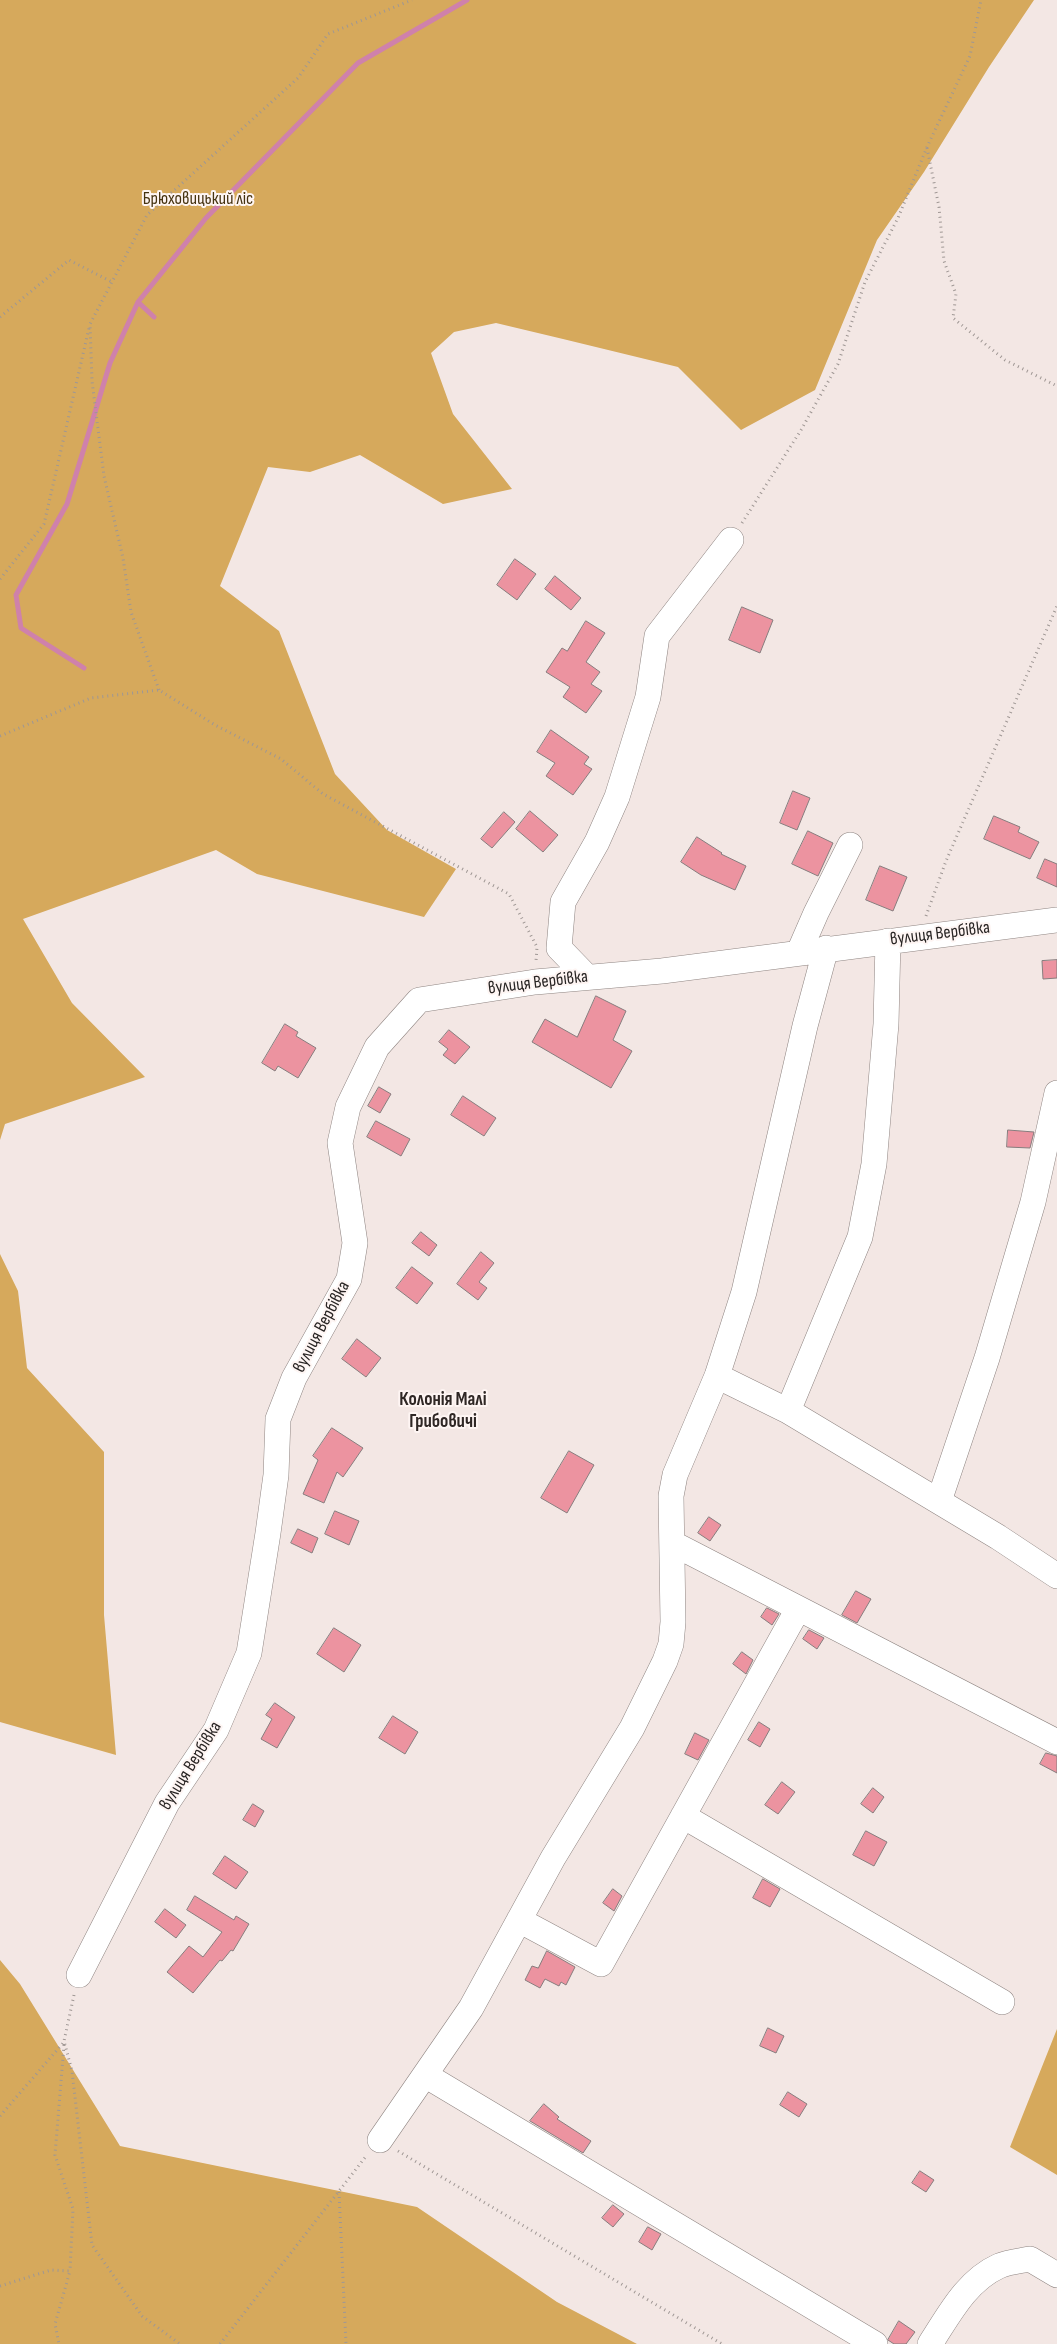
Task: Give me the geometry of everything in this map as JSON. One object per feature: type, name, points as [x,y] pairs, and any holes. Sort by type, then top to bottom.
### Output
[{"type":"street","points":[[587,978],[559,948],[563,902],[597,842],[616,797],[648,697],[657,636],[731,540]]},
{"type":"street","points":[[799,952],[850,845]]},
{"type":"street","name":"вулиця Вербівка","points":[[79,1975],[167,1803],[216,1730],[249,1653],[273,1494],[278,1419],[294,1378],[349,1279],[356,1243],[340,1144],[348,1107],[356,1087],[377,1047],[419,1000],[535,982],[662,971],[826,948],[1057,920]]},
{"type":"street","points":[[788,1411],[860,1237],[874,1164],[886,1024],[888,941]]},
{"type":"street","points":[[380,2140],[471,2008],[553,1858],[632,1728],[665,1661],[671,1644],[673,1622],[671,1496],[675,1474],[717,1376],[744,1292],[805,1026],[826,948]]},
{"type":"street","points":[[939,1502],[987,1358],[1030,1212],[1057,1093]]},
{"type":"street","points":[[717,1376],[788,1411],[998,1537],[1057,1576]]},
{"type":"street","points":[[672,1544],[1057,1742]]},
{"type":"street","points":[[519,1920],[601,1964],[798,1609]]},
{"type":"street","points":[[683,1816],[1002,2002]]},
{"type":"street","points":[[425,2075],[875,2344]]},
{"type":"street","points":[[930,2344],[964,2292],[980,2277],[1001,2266],[1030,2259],[1057,2275]]},
{"type":"path","points":[[0,579],[44,524],[90,324],[147,215],[298,78],[328,34],[412,0]]},
{"type":"path","points":[[731,540],[801,430],[838,364],[865,282],[898,218],[927,147],[970,56],[981,0]]},
{"type":"path","points":[[927,147],[939,207],[944,261],[956,294],[953,318],[1005,360],[1057,386]]},
{"type":"path","points":[[0,317],[69,260],[112,282]]},
{"type":"path","points":[[90,324],[92,381],[104,476],[124,558],[131,612],[159,690],[215,725],[281,759],[323,794],[509,894],[536,947]]},
{"type":"path","points":[[918,937],[946,861],[1057,606]]},
{"type":"path","points":[[0,736],[91,698],[159,690]]},
{"type":"path","points":[[59,2344],[55,2324],[70,2271],[73,2209],[55,2155],[64,2041],[79,1975]]},
{"type":"path","points":[[0,2116],[64,2041]]},
{"type":"path","points":[[64,2041],[72,2071],[92,2245],[142,2316],[180,2344]]},
{"type":"path","points":[[220,2344],[380,2140],[722,2344]]},
{"type":"path","points":[[340,2191],[346,2344]]},
{"type":"path","points":[[0,2286],[51,2270],[70,2271]]},
{"type":"green space","name":"Брюховицький ліс","points":[[0,0],[1034,0],[989,67],[924,172],[877,240],[815,390],[741,430],[678,367],[496,323],[454,332],[431,353],[453,414],[512,489],[443,504],[360,455],[310,472],[268,467],[220,586],[279,631],[335,774],[387,830],[456,869],[424,917],[257,874],[216,850],[23,919],[72,1003],[145,1077],[5,1124],[0,1140]]},
{"type":"green space","points":[[0,1254],[18,1291],[27,1368],[104,1452],[104,1615],[116,1755],[0,1722]]},
{"type":"green space","points":[[0,1960],[20,1984],[120,2146],[417,2207],[557,2302],[637,2344],[0,2344]]},
{"type":"green space","points":[[1057,2029],[1057,2175],[1010,2147]]},
{"type":"building","points":[[515,559],[536,574],[517,600],[497,585]]},
{"type":"building","points":[[555,576],[581,598],[571,610],[545,589]]},
{"type":"building","points":[[742,607],[773,620],[760,653],[729,640]]},
{"type":"building","points":[[586,621],[605,633],[586,662],[600,672],[591,684],[602,691],[586,713],[563,697],[570,687],[546,672],[562,648],[567,651]]},
{"type":"building","points":[[551,730],[589,757],[584,764],[592,769],[573,795],[546,776],[555,763],[537,752]]},
{"type":"building","points":[[793,791],[810,798],[797,830],[780,823]]},
{"type":"building","points":[[530,811],[558,835],[543,852],[516,829]]},
{"type":"building","points":[[504,812],[515,822],[492,848],[481,839]]},
{"type":"building","points":[[994,816],[1020,827],[1018,832],[1039,842],[1030,859],[984,839]]},
{"type":"building","points":[[808,831],[833,843],[818,876],[792,864]]},
{"type":"building","points":[[697,837],[721,854],[746,866],[735,890],[701,875],[681,862]]},
{"type":"building","points":[[1045,859],[1057,864],[1057,887],[1037,878]]},
{"type":"building","points":[[880,866],[907,877],[893,911],[866,900]]},
{"type":"building","points":[[1057,960],[1057,978],[1043,979],[1042,961]]},
{"type":"building","points":[[596,996],[626,1011],[613,1040],[632,1051],[611,1088],[532,1042],[545,1019],[577,1037]]},
{"type":"building","points":[[285,1024],[298,1032],[296,1036],[316,1048],[298,1078],[278,1066],[275,1071],[262,1063]]},
{"type":"building","points":[[449,1030],[470,1047],[455,1064],[443,1055],[448,1049],[439,1042]]},
{"type":"building","points":[[379,1087],[391,1094],[380,1113],[368,1106]]},
{"type":"building","points":[[463,1096],[496,1118],[484,1136],[451,1115]]},
{"type":"building","points":[[376,1121],[410,1139],[401,1156],[367,1137]]},
{"type":"building","points":[[1008,1130],[1034,1132],[1030,1148],[1007,1147]]},
{"type":"building","points":[[421,1232],[437,1245],[429,1256],[412,1243]]},
{"type":"building","points":[[481,1252],[494,1263],[479,1282],[487,1288],[478,1300],[457,1284]]},
{"type":"building","points":[[412,1267],[433,1283],[417,1304],[396,1288]]},
{"type":"building","points":[[357,1339],[381,1358],[366,1377],[342,1359]]},
{"type":"building","points":[[332,1428],[363,1448],[343,1477],[337,1472],[324,1503],[303,1494],[318,1460],[313,1456]]},
{"type":"building","points":[[569,1451],[594,1465],[567,1513],[541,1498]]},
{"type":"building","points":[[335,1511],[359,1521],[349,1545],[325,1534]]},
{"type":"building","points":[[709,1517],[721,1525],[710,1541],[698,1533]]},
{"type":"building","points":[[298,1529],[318,1538],[312,1553],[291,1543]]},
{"type":"building","points":[[856,1591],[871,1599],[857,1623],[842,1615]]},
{"type":"building","points":[[767,1608],[779,1614],[772,1625],[761,1617]]},
{"type":"building","points":[[334,1628],[361,1645],[344,1672],[317,1654]]},
{"type":"building","points":[[809,1630],[824,1638],[817,1649],[803,1639]]},
{"type":"building","points":[[742,1652],[753,1660],[746,1674],[733,1664]]},
{"type":"building","points":[[275,1703],[295,1717],[277,1748],[261,1739],[272,1719],[266,1715]]},
{"type":"building","points":[[393,1716],[418,1732],[405,1754],[379,1738]]},
{"type":"building","points":[[759,1722],[770,1729],[760,1747],[748,1740]]},
{"type":"building","points":[[695,1733],[709,1740],[698,1760],[685,1754]]},
{"type":"building","points":[[1046,1753],[1057,1756],[1057,1773],[1040,1764]]},
{"type":"building","points":[[782,1782],[795,1792],[778,1814],[765,1805]]},
{"type":"building","points":[[873,1788],[884,1797],[873,1813],[861,1804]]},
{"type":"building","points":[[253,1804],[264,1811],[255,1827],[243,1820]]},
{"type":"building","points":[[866,1831],[887,1842],[874,1866],[853,1855]]},
{"type":"building","points":[[225,1856],[248,1872],[236,1889],[213,1874]]},
{"type":"building","points":[[763,1879],[780,1889],[770,1907],[753,1898]]},
{"type":"building","points":[[613,1889],[622,1896],[614,1911],[603,1903]]},
{"type":"building","points":[[195,1896],[234,1920],[236,1916],[249,1924],[233,1951],[231,1950],[222,1961],[220,1960],[193,1993],[167,1972],[189,1946],[203,1957],[222,1932],[187,1910]]},
{"type":"building","points":[[165,1909],[186,1925],[176,1938],[155,1922]]},
{"type":"building","points":[[547,1951],[575,1967],[566,1985],[561,1982],[559,1986],[545,1979],[540,1988],[525,1980],[532,1966],[538,1968]]},
{"type":"building","points":[[768,2028],[784,2036],[776,2053],[760,2046]]},
{"type":"building","points":[[788,2092],[807,2104],[799,2117],[780,2105]]},
{"type":"building","points":[[544,2104],[559,2117],[557,2119],[591,2141],[583,2153],[530,2121]]},
{"type":"building","points":[[920,2171],[934,2180],[926,2192],[912,2183]]},
{"type":"building","points":[[613,2205],[624,2214],[613,2227],[602,2218]]},
{"type":"building","points":[[648,2227],[661,2234],[652,2250],[639,2242]]},
{"type":"building","points":[[899,2321],[915,2332],[906,2344],[894,2344],[888,2340]]},
{"type":"waterway","points":[[84,668],[21,628],[16,595],[67,504],[110,363],[138,302],[206,218],[358,63],[467,0]]},
{"type":"waterway","points":[[138,302],[154,317]]},
{"type":"district","name":"Колонія Малі Грибовичі","points":[[443,1411]]}]
